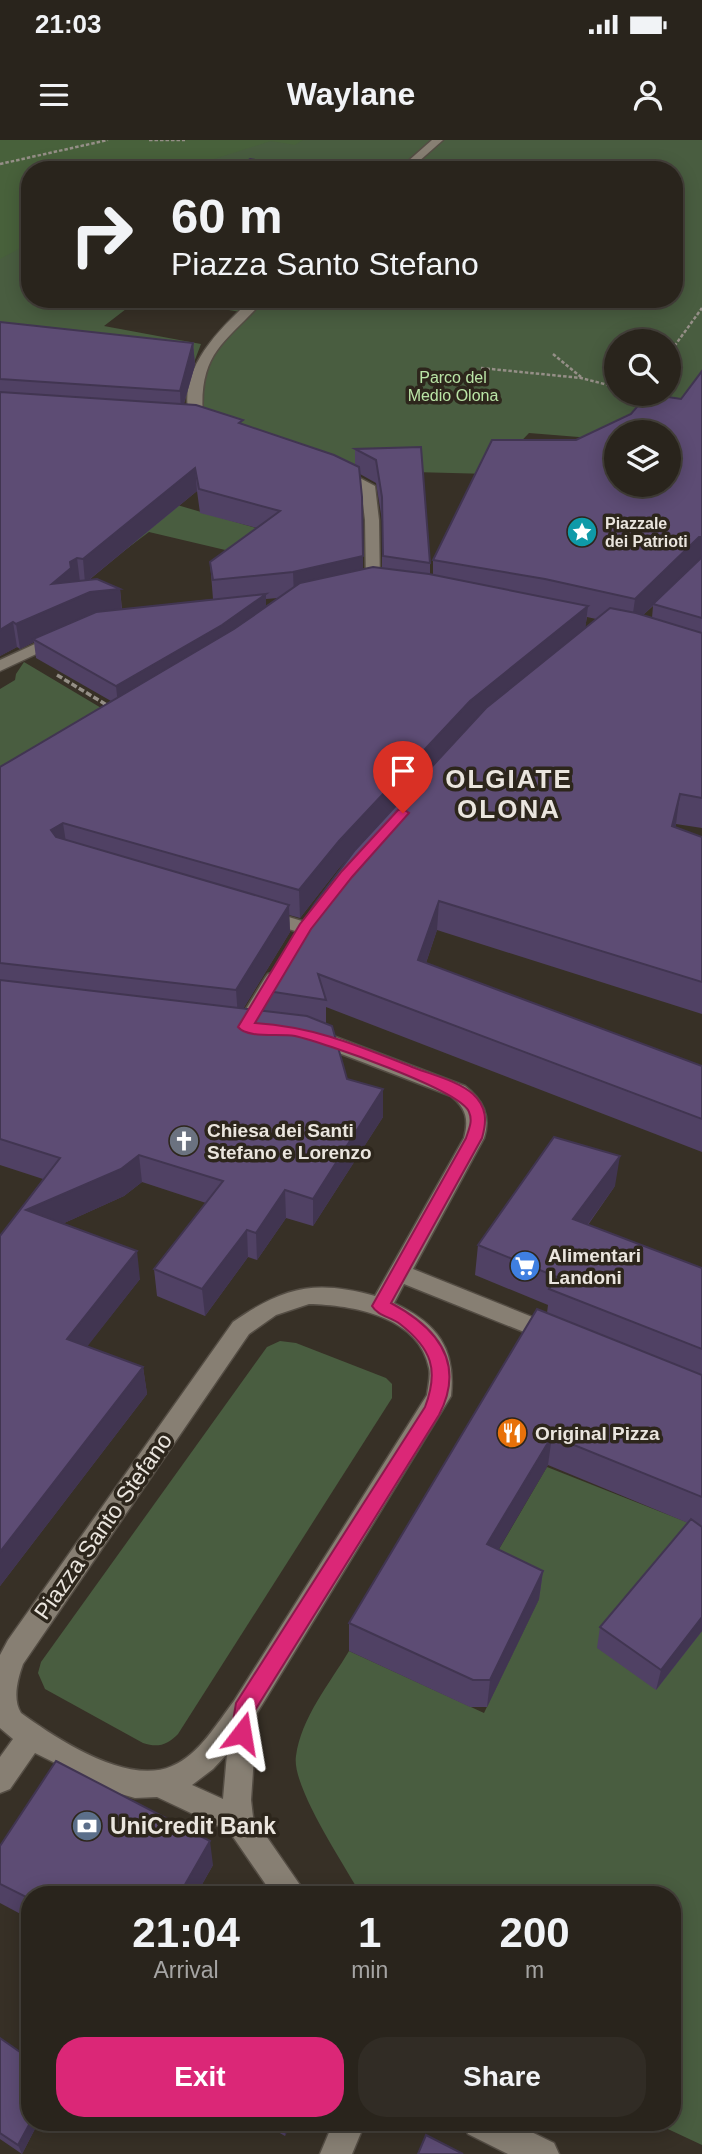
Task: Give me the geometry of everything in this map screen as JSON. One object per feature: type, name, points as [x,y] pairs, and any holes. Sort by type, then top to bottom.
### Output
[{"type":"street","points":[[414,161],[438,140]]},
{"type":"street","points":[[223,429],[191,421],[196,387],[206,354],[213,342],[249,308]]},
{"type":"street","points":[[328,467],[368,486],[372,520],[372,586]]},
{"type":"street","points":[[0,666],[69,634]]},
{"type":"street","points":[[239,908],[309,922],[247,1027]]},
{"type":"street","points":[[292,1031],[335,1042],[443,1084],[467,1098],[477,1110],[479,1123],[474,1138],[381,1306]]},
{"type":"street","points":[[400,1273],[577,1344]]},
{"type":"street","name":"Piazza Santo Stefano","points":[[340,1295],[381,1306],[406,1319],[434,1347],[443,1377],[439,1396],[244,1710],[195,1768],[175,1779],[158,1783],[126,1784],[31,1736],[3,1715],[0,1693],[5,1671],[18,1648],[241,1328],[268,1309],[308,1296],[340,1295]]},
{"type":"street","name":"Piazza Santo Stefano","points":[[239,1821],[237,1800],[244,1710]]},
{"type":"street","points":[[0,1780],[31,1736]]},
{"type":"street","name":"Piazza Santo Stefano","points":[[158,1783],[239,1821]]},
{"type":"street","points":[[239,1821],[284,1886]]},
{"type":"street","points":[[336,2154],[346,2131]]},
{"type":"street","points":[[496,2131],[543,2154]]},
{"type":"path","points":[[0,164],[108,140]]},
{"type":"path","points":[[149,140],[185,140]]},
{"type":"path","points":[[0,158],[9,161]]},
{"type":"path","points":[[681,337],[702,308]]},
{"type":"path","points":[[553,354],[581,378]]},
{"type":"path","points":[[481,368],[581,378],[604,384]]},
{"type":"path","points":[[24,654],[111,708]]},
{"type":"green space","name":"Parco del Medio Olona","points":[[0,140],[702,140],[702,455],[681,441],[681,420],[604,420],[604,439],[529,433],[490,474],[375,471],[197,421],[201,366],[251,308],[683,308],[683,161],[21,161],[21,308],[127,308],[104,326],[201,344],[193,365],[0,334]]},
{"type":"green space","points":[[0,140],[303,140],[295,145],[271,141],[208,161],[21,161],[21,248],[0,259]]},
{"type":"green space","points":[[218,308],[244,308],[240,312]]},
{"type":"green space","points":[[126,490],[266,531],[238,553],[149,532],[121,553],[0,504]]},
{"type":"green space","points":[[24,662],[113,715],[0,779],[0,689],[15,680]]},
{"type":"green space","points":[[280,1341],[296,1343],[386,1378],[392,1384],[392,1398],[178,1734],[162,1744],[143,1743],[45,1689],[38,1673],[41,1662],[267,1347]]},
{"type":"green space","points":[[547,1467],[694,1525],[702,1631],[702,2145],[672,2131],[681,2131],[681,1886],[356,1886],[310,1806],[302,1786],[296,1756],[299,1742],[317,1701],[349,1651],[484,1713],[539,1599],[485,1573]]},
{"type":"building","points":[[0,322],[193,343],[180,391],[0,379]]},
{"type":"building","points":[[702,371],[702,537],[635,599],[545,579],[433,560],[492,440],[576,440],[604,427],[604,497],[681,497],[681,420],[618,420],[631,414],[638,406],[681,406],[681,399]]},
{"type":"building","points":[[0,392],[196,405],[243,420],[239,423],[334,455],[359,467],[363,556],[293,572],[213,580],[210,562],[280,511],[199,489],[195,468],[83,559],[77,558],[70,562],[71,568],[52,584],[97,579],[120,589],[90,592],[16,624],[13,622],[0,630]]},
{"type":"building","points":[[421,447],[430,563],[383,556],[382,497],[376,460],[355,449]]},
{"type":"building","points":[[702,557],[702,618],[653,604]]},
{"type":"building","points":[[373,567],[429,574],[588,606],[470,701],[339,841],[299,890],[63,823],[51,830],[56,837],[289,905],[236,990],[0,963],[0,767],[234,629],[300,583]]},
{"type":"building","points":[[266,594],[222,625],[116,686],[33,639],[96,612]]},
{"type":"building","points":[[610,608],[702,633],[702,798],[680,794],[672,826],[702,837],[702,982],[439,901],[418,960],[702,1066],[702,1119],[318,974],[326,1000],[261,990],[315,903],[355,850],[486,708]]},
{"type":"building","points":[[0,980],[307,1016],[332,1026],[347,1079],[383,1089],[313,1199],[285,1190],[256,1233],[247,1230],[202,1289],[154,1269],[223,1181],[139,1155],[121,1169],[26,1210],[137,1251],[67,1339],[143,1367],[0,1552],[0,1236],[60,1158],[0,1139]]},
{"type":"building","points":[[554,1137],[620,1156],[573,1219],[702,1268],[702,1349],[549,1289],[557,1277],[478,1245]]},
{"type":"building","points":[[537,1309],[702,1375],[702,1497],[552,1436],[487,1544],[543,1571],[490,1680],[473,1680],[349,1623]]},
{"type":"building","points":[[691,1519],[702,1527],[702,1617],[661,1670],[600,1627]]},
{"type":"building","name":"UniCredit Bank","points":[[56,1761],[210,1841],[184,1886],[21,1886],[21,1894],[0,1884],[0,1846]]},
{"type":"building","points":[[0,2038],[21,2053],[21,2131],[26,2131],[18,2145],[0,2133]]},
{"type":"building","points":[[426,2135],[463,2154],[418,2154]]},
{"type":"place","name":"Piazzale dei Patrioti","points":[[582,532]]},
{"type":"place","name":"Chiesa dei Santi Stefano e Lorenzo","points":[[184,1141]]},
{"type":"place","name":"Alimentari Landoni","points":[[525,1266]]},
{"type":"place","name":"Original Pizza","points":[[512,1433]]},
{"type":"place","name":"UniCredit Bank","points":[[87,1826]]},
{"type":"district","name":"OLGIATE OLONA","points":[[509,794]]},
{"type":"route","points":[[242,1733],[244,1710],[433,1410],[442,1387],[443,1377],[434,1347],[406,1319],[381,1306],[474,1138],[479,1123],[477,1110],[458,1091],[327,1039],[275,1028],[246,1027],[305,928],[347,874],[403,813]]}]
